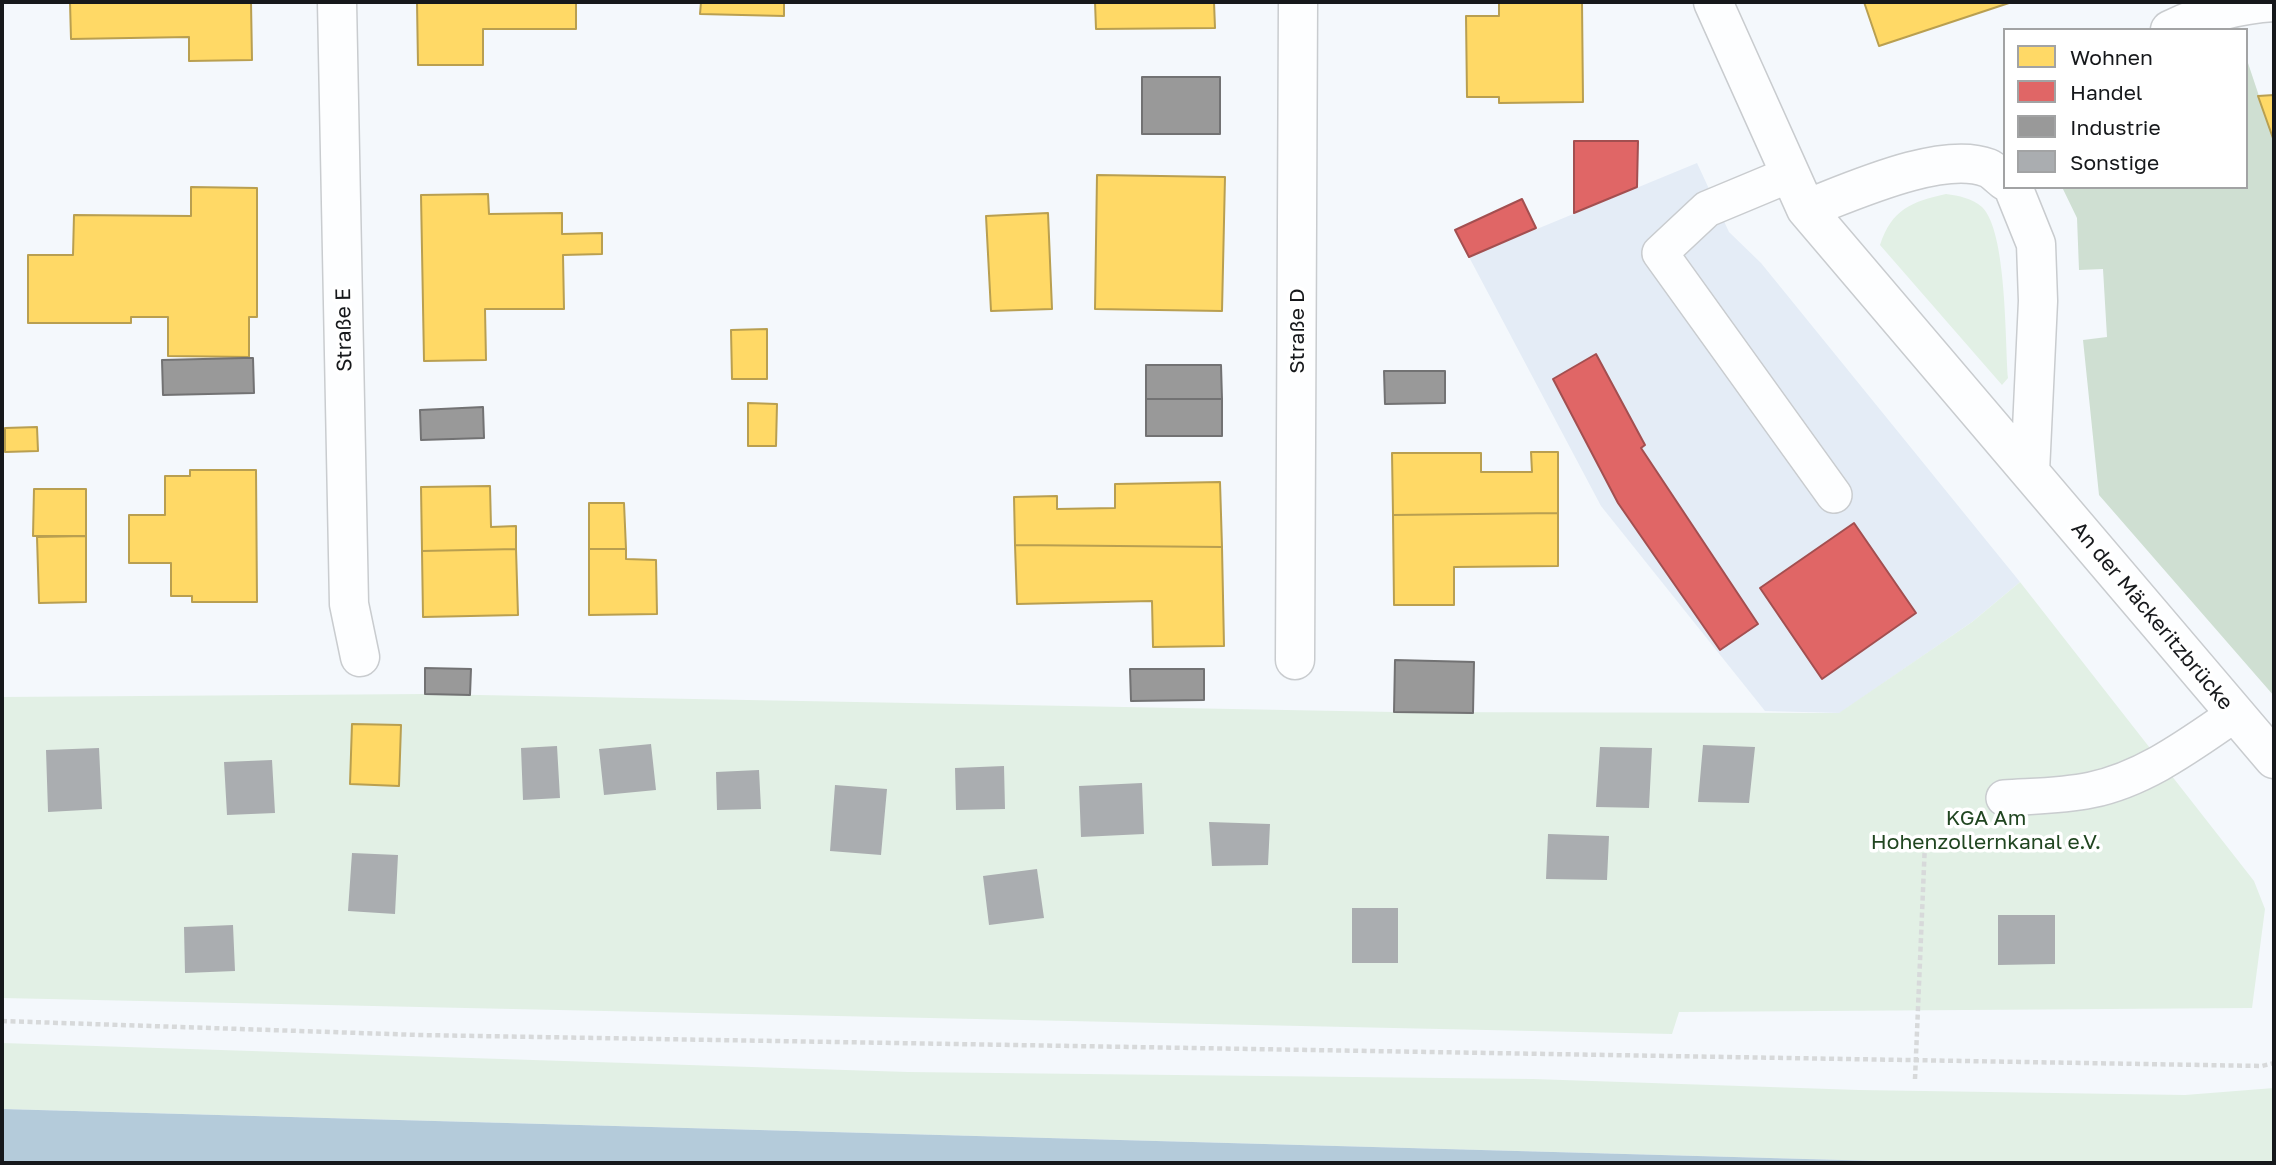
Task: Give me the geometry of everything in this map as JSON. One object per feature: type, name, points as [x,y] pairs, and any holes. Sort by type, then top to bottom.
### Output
[{"type":"street","name":"Straße E","points":[[337,2],[349,604],[360,657]]},
{"type":"street","name":"Straße D","points":[[1295,660],[1298,2]]},
{"type":"street","name":"An der Mäckeritzbrücke","points":[[1713,2],[1807,209],[2274,759]]},
{"type":"street","points":[[2174,28],[2190,20],[2249,4],[2274,2]]},
{"type":"street","points":[[1807,209],[1899,174],[1945,164],[2002,171]]},
{"type":"street","points":[[2010,189],[2036,244],[2038,301],[2030,472]]},
{"type":"lane","points":[[1791,174],[1707,209],[1660,253],[1834,495]]},
{"type":"lane","points":[[2004,798],[2091,790],[2136,776],[2189,746],[2235,714]]},
{"type":"path","points":[[1915,1079],[1925,843]]},
{"type":"path","points":[[2,1021],[419,1035],[1916,1062],[2262,1066],[2274,1063]]},
{"type":"shaded area","points":[[1697,163],[1729,232],[1761,263],[2020,582],[1972,622],[1840,713],[1765,711],[1601,506],[1469,257]]},
{"type":"green space","points":[[2248,63],[2274,141],[2274,696],[2099,495],[2083,340],[2107,337],[2103,269],[2079,270],[2077,218],[2063,189],[2248,189]]},
{"type":"green space","points":[[1946,194],[1970,199],[1982,207],[1990,220],[1996,239],[2003,288],[2008,378],[2002,385],[1880,245],[1890,223],[1904,209]]},
{"type":"green space","name":"KGA Am Hohenzollernkanal e.V.","points":[[2020,582],[2254,881],[2265,909],[2252,1008],[1679,1012],[1672,1034],[2,998],[2,697],[425,694],[1394,712],[1839,713],[1972,622]]},
{"type":"green space","points":[[2,1043],[908,1072],[1533,1079],[1859,1090],[2185,1095],[2274,1088],[2274,1163],[1950,1163],[2,1109]]},
{"type":"water","points":[[2,1109],[1950,1163],[2,1163]]},
{"type":"building: Wohnen","points":[[70,2],[251,2],[252,60],[189,61],[189,37],[71,39]]},
{"type":"building: Wohnen","points":[[417,2],[576,2],[576,29],[483,29],[483,65],[418,65]]},
{"type":"building: Wohnen","points":[[701,2],[784,2],[784,16],[700,14]]},
{"type":"building: Wohnen","points":[[1095,2],[1214,2],[1215,28],[1096,29]]},
{"type":"building: Wohnen","points":[[1499,2],[1582,2],[1583,102],[1499,103],[1499,97],[1467,97],[1466,16],[1499,16]]},
{"type":"building: Wohnen","points":[[1864,2],[2012,2],[1879,46]]},
{"type":"building: Wohnen","points":[[2274,95],[2274,141],[2258,96]]},
{"type":"building: Wohnen","points":[[1097,175],[1225,177],[1222,311],[1095,309]]},
{"type":"building: Wohnen","points":[[191,187],[257,188],[257,317],[249,317],[249,357],[168,356],[168,317],[131,317],[131,323],[28,323],[28,255],[73,255],[74,215],[191,216]]},
{"type":"building: Wohnen","points":[[488,194],[489,214],[562,213],[562,234],[602,233],[602,254],[563,255],[564,309],[485,309],[486,360],[424,361],[421,195]]},
{"type":"building: Wohnen","points":[[1048,213],[1052,309],[991,311],[986,216]]},
{"type":"building: Wohnen","points":[[767,329],[767,379],[732,379],[731,330]]},
{"type":"building: Wohnen","points":[[748,403],[777,404],[776,446],[748,446]]},
{"type":"building: Wohnen","points":[[37,427],[38,451],[5,452],[5,428]]},
{"type":"building: Wohnen","points":[[1531,452],[1558,452],[1558,513],[1393,515],[1392,453],[1481,453],[1481,472],[1532,472]]},
{"type":"building: Wohnen","points":[[190,470],[256,470],[257,602],[192,602],[192,596],[171,596],[171,563],[129,563],[129,515],[165,515],[165,476],[190,476]]},
{"type":"building: Wohnen","points":[[1220,482],[1222,547],[1015,545],[1014,497],[1057,496],[1057,509],[1115,508],[1115,484]]},
{"type":"building: Wohnen","points":[[490,486],[491,527],[516,526],[516,549],[422,551],[421,487]]},
{"type":"building: Wohnen","points":[[34,489],[86,489],[86,536],[33,536]]},
{"type":"building: Wohnen","points":[[589,503],[624,503],[626,549],[589,549]]},
{"type":"building: Wohnen","points":[[1558,513],[1558,566],[1454,567],[1454,605],[1394,605],[1393,515]]},
{"type":"building: Wohnen","points":[[86,536],[86,602],[39,603],[37,537]]},
{"type":"building: Wohnen","points":[[1015,545],[1222,547],[1224,646],[1153,647],[1152,601],[1017,604]]},
{"type":"building: Wohnen","points":[[516,549],[518,615],[423,617],[422,551]]},
{"type":"building: Wohnen","points":[[589,549],[626,549],[626,559],[656,560],[657,614],[589,615]]},
{"type":"building: Wohnen","points":[[352,724],[401,725],[399,786],[350,784]]},
{"type":"building: Handel","points":[[1574,141],[1638,141],[1637,187],[1574,213]]},
{"type":"building: Handel","points":[[1522,199],[1536,228],[1469,257],[1455,230]]},
{"type":"building: Handel","points":[[1596,354],[1645,445],[1641,448],[1758,624],[1720,650],[1618,503],[1553,379]]},
{"type":"building: Handel","points":[[1854,523],[1916,613],[1822,679],[1760,588]]},
{"type":"building: Industrie","points":[[1142,77],[1220,77],[1220,134],[1142,134]]},
{"type":"building: Industrie","points":[[253,358],[254,393],[163,395],[162,360]]},
{"type":"building: Industrie","points":[[1146,365],[1221,365],[1222,399],[1146,399]]},
{"type":"building: Industrie","points":[[1384,371],[1445,371],[1445,403],[1385,404]]},
{"type":"building: Industrie","points":[[1146,399],[1222,399],[1222,436],[1146,436]]},
{"type":"building: Industrie","points":[[483,407],[484,438],[421,440],[420,410]]},
{"type":"building: Industrie","points":[[1395,660],[1474,662],[1473,713],[1394,712]]},
{"type":"building: Industrie","points":[[425,668],[471,669],[470,695],[425,694]]},
{"type":"building: Industrie","points":[[1130,669],[1204,669],[1204,700],[1131,701]]},
{"type":"building: Sonstige","points":[[651,744],[656,790],[604,795],[599,749]]},
{"type":"building: Sonstige","points":[[1703,745],[1755,747],[1749,803],[1698,802]]},
{"type":"building: Sonstige","points":[[557,746],[560,798],[523,800],[521,748]]},
{"type":"building: Sonstige","points":[[1600,747],[1652,748],[1649,808],[1596,807]]},
{"type":"building: Sonstige","points":[[99,748],[102,809],[48,812],[46,750]]},
{"type":"building: Sonstige","points":[[272,760],[275,813],[227,815],[224,762]]},
{"type":"building: Sonstige","points":[[1004,766],[1005,809],[956,810],[955,768]]},
{"type":"building: Sonstige","points":[[759,770],[761,809],[717,810],[716,772]]},
{"type":"building: Sonstige","points":[[1142,783],[1144,834],[1081,837],[1079,786]]},
{"type":"building: Sonstige","points":[[835,785],[887,789],[881,855],[830,851]]},
{"type":"building: Sonstige","points":[[1209,822],[1270,824],[1268,865],[1212,866]]},
{"type":"building: Sonstige","points":[[1548,834],[1609,836],[1607,880],[1546,879]]},
{"type":"building: Sonstige","points":[[352,853],[398,855],[395,914],[348,911]]},
{"type":"building: Sonstige","points":[[1037,869],[1044,918],[989,925],[983,876]]},
{"type":"building: Sonstige","points":[[1352,908],[1398,908],[1398,963],[1352,963]]},
{"type":"building: Sonstige","points":[[1998,915],[2055,915],[2055,964],[1998,965]]},
{"type":"building: Sonstige","points":[[233,925],[235,971],[185,973],[184,927]]}]
